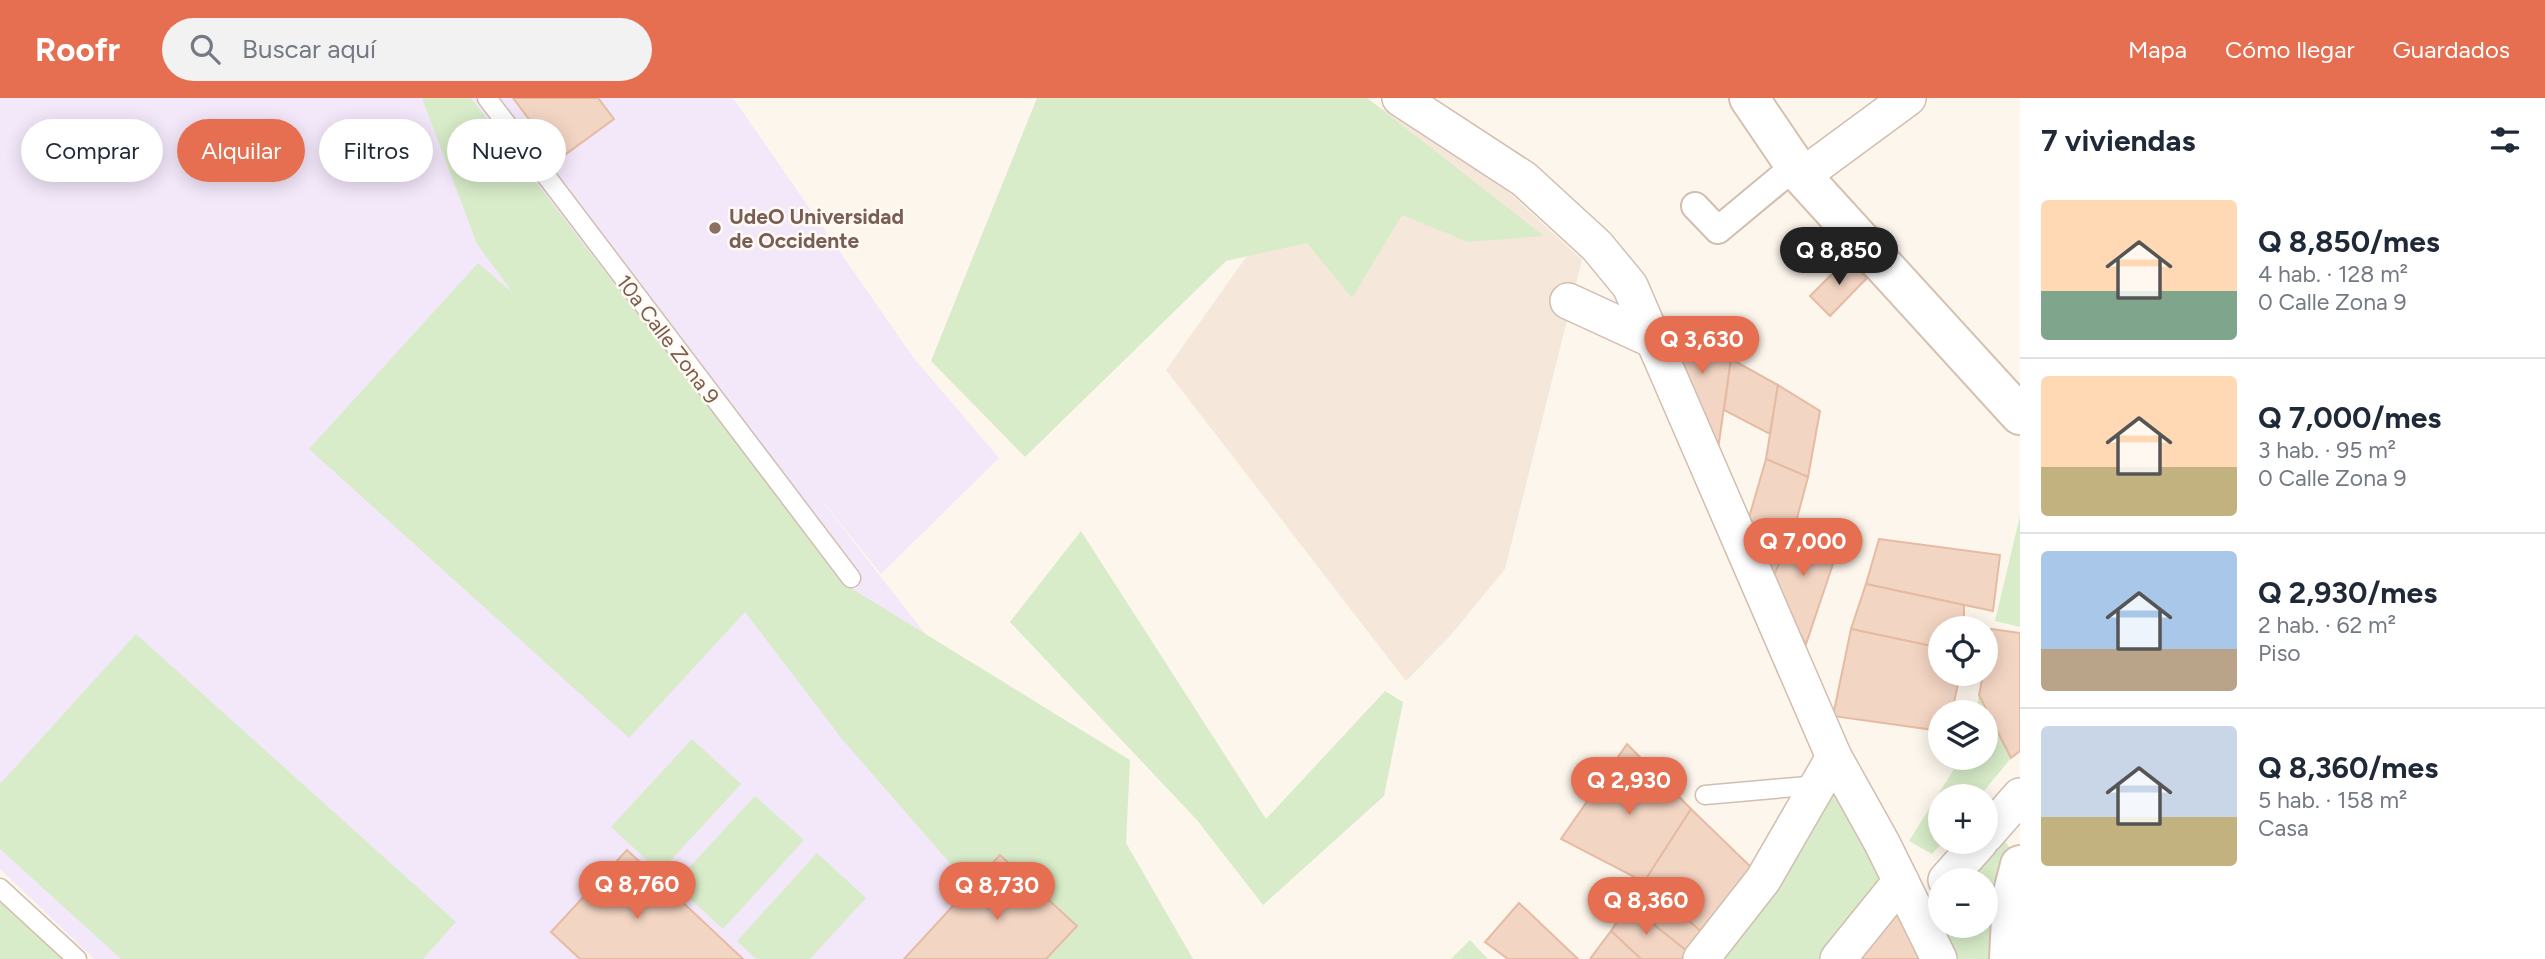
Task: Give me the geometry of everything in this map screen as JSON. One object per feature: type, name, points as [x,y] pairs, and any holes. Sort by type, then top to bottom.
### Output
[{"type":"main road","points":[[1749,98],[1798,171],[2020,415]]},
{"type":"main road","points":[[2009,959],[2012,896],[2020,865]]},
{"type":"street","points":[[1400,98],[1524,179],[1597,246],[1630,286],[1655,341],[1826,771],[1901,881],[1939,959]]},
{"type":"street","points":[[1695,206],[1718,230],[1798,171],[1908,98]]},
{"type":"street","points":[[1568,301],[1655,341]]},
{"type":"street","points":[[1701,959],[1763,880],[1826,771]]},
{"type":"street","points":[[1998,821],[2020,796]]},
{"type":"street","points":[[1957,868],[1969,854]]},
{"type":"street","points":[[1838,959],[1901,881]]},
{"type":"street","points":[[1917,913],[1928,901]]},
{"type":"lane","name":"10a Calle Zona 9","points":[[487,98],[851,578]]},
{"type":"lane","points":[[1705,795],[1826,771]]},
{"type":"lane","points":[[0,888],[77,959]]},
{"type":"shaded area","points":[[0,98],[733,98],[913,357],[999,458],[881,574],[811,487],[1178,959],[94,959],[0,869]]},
{"type":"shaded area","points":[[1359,98],[1365,98],[1500,184],[1582,260],[1505,569],[1451,635],[1406,681],[1166,370]]},
{"type":"green space","points":[[422,98],[471,98],[487,119],[447,119],[447,164],[433,127],[433,119],[430,119]]},
{"type":"green space","points":[[1037,98],[1367,98],[1544,236],[1468,242],[1402,215],[1352,298],[1307,243],[1226,261],[1025,457],[931,361]]},
{"type":"green space","points":[[454,182],[536,182],[846,585],[1130,760],[1126,843],[1193,959],[1033,959],[842,739],[745,612],[629,738],[309,449],[478,263],[513,293],[477,244]]},
{"type":"green space","points":[[2020,516],[2020,627],[1998,622],[1996,616]]},
{"type":"green space","points":[[1081,531],[1266,819],[1385,691],[1403,702],[1384,796],[1263,905],[1197,820],[1010,622]]},
{"type":"green space","points":[[136,634],[456,922],[423,959],[121,959],[0,849],[0,784]]},
{"type":"green space","points":[[1998,732],[2011,758],[1990,784],[1945,784],[1953,770],[1998,770]]},
{"type":"green space","points":[[692,739],[741,784],[660,872],[611,827]]},
{"type":"green space","points":[[1833,774],[1891,880],[1827,959],[1714,959]]},
{"type":"green space","points":[[755,796],[804,840],[723,929],[674,884]]},
{"type":"green space","points":[[1928,811],[1928,852],[1909,841]]},
{"type":"green space","points":[[2003,838],[2012,852],[2001,959],[1955,959],[1947,938],[1998,938],[1998,868],[1981,868],[1991,854],[1998,854],[1998,845]]},
{"type":"green space","points":[[817,853],[866,898],[810,959],[756,959],[737,941]]},
{"type":"green space","points":[[0,891],[72,959],[0,959]]},
{"type":"green space","points":[[1470,940],[1488,959],[1451,959]]},
{"type":"building","points":[[513,98],[598,98],[614,119],[566,154],[566,119],[529,119]]},
{"type":"building","points":[[1848,258],[1867,278],[1830,316],[1810,296]]},
{"type":"building","points":[[1658,313],[1731,359],[1717,456]]},
{"type":"building","points":[[1731,359],[1778,385],[1770,434],[1724,410]]},
{"type":"building","points":[[1778,385],[1820,411],[1808,477],[1766,459]]},
{"type":"building","points":[[1766,459],[1808,477],[1796,522],[1771,583],[1746,528]]},
{"type":"building","points":[[1796,522],[1836,555],[1806,644],[1771,583]]},
{"type":"building","points":[[1879,539],[2000,555],[1993,611],[1866,584]]},
{"type":"building","points":[[1866,584],[1964,605],[1964,616],[1928,616],[1928,645],[1851,629]]},
{"type":"building","points":[[1851,629],[1928,645],[1928,686],[1957,686],[1955,700],[1928,700],[1928,729],[1833,716]]},
{"type":"building","points":[[1998,630],[2020,633],[2020,751],[2011,758],[1998,732],[1998,700],[1982,700],[1979,695],[1981,686],[1998,686]]},
{"type":"building","points":[[1627,744],[1691,809],[1644,882],[1561,839]]},
{"type":"building","points":[[1691,809],[1752,868],[1704,934],[1644,882]]},
{"type":"building","points":[[627,850],[743,959],[580,959],[551,932]]},
{"type":"building","points":[[1000,855],[1077,926],[1046,959],[904,959]]},
{"type":"building","points":[[1644,882],[1704,934],[1688,952],[1628,904]]},
{"type":"building","points":[[1519,903],[1578,959],[1508,959],[1485,942]]},
{"type":"building","points":[[1628,904],[1688,952],[1683,959],[1641,959],[1611,931]]},
{"type":"building","points":[[1896,906],[1923,959],[1853,959]]},
{"type":"building","points":[[1611,931],[1641,959],[1590,959]]},
{"type":"place","name":"UdeO Universidad de Occidente","points":[[715,228]]}]
